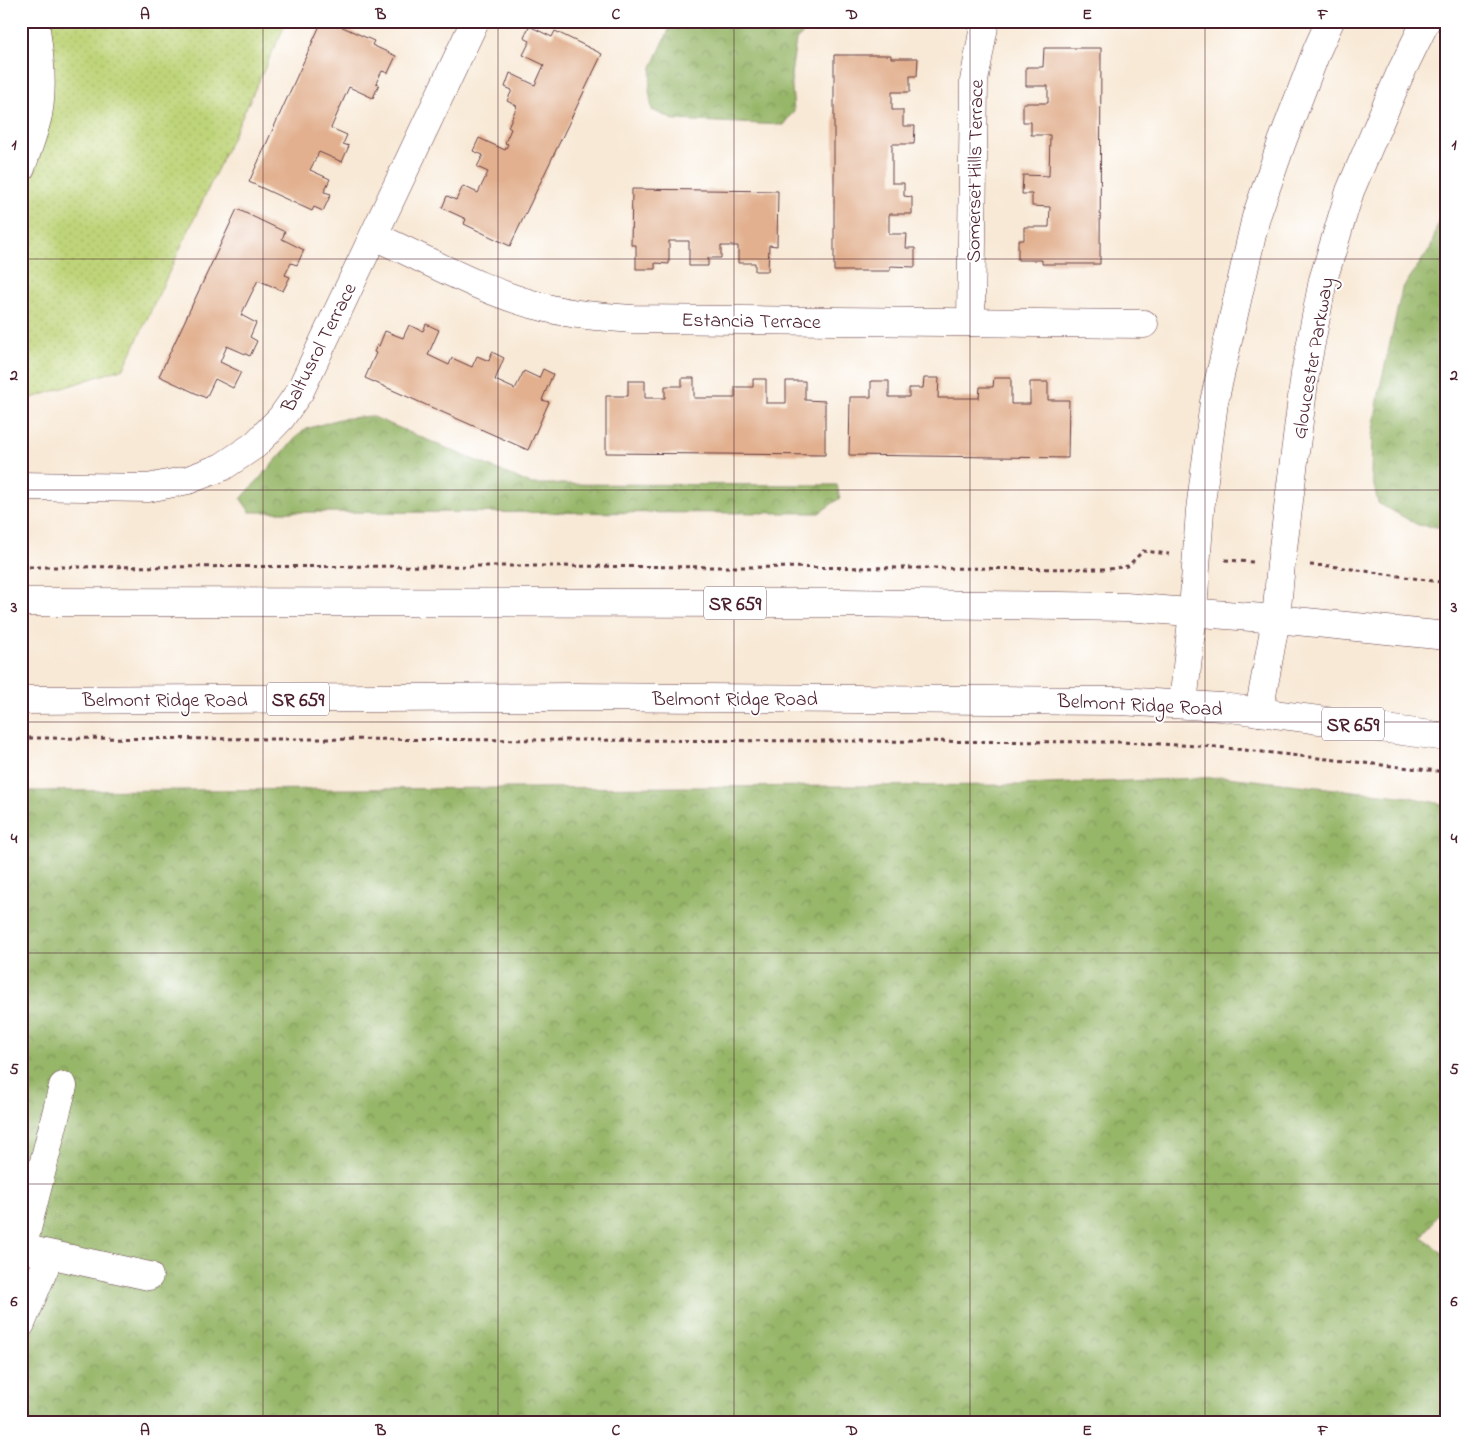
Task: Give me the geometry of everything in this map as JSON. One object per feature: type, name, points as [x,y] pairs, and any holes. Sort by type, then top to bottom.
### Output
[{"type":"main road","points":[[21,168],[38,116],[40,96],[41,72],[35,21]]},
{"type":"main road","name":"Baltusrol Terrace","points":[[21,486],[148,488],[188,480],[222,467],[255,445],[281,418],[300,391],[475,21]]},
{"type":"main road","name":"Somerset Hills Terrace","points":[[971,322],[974,81],[985,21]]},
{"type":"main road","points":[[1183,704],[1193,611],[1200,510],[1214,402],[1256,217],[1282,142],[1330,21]]},
{"type":"main road","name":"Gloucester Parkway","points":[[1259,712],[1276,619],[1305,374],[1323,280],[1350,191],[1400,74],[1426,21]]},
{"type":"main road","name":"Estancia Terrace","points":[[374,236],[498,293],[543,307],[596,317],[633,319],[1144,324]]},
{"type":"main road","name":"SR 659","points":[[21,602],[844,603],[1126,607],[1193,611],[1447,636]]},
{"type":"main road","name":"Belmont Ridge Road","points":[[21,700],[822,698],[1120,701],[1183,704],[1259,712],[1447,736]]},
{"type":"main road","points":[[63,1086],[21,1248],[149,1276]]},
{"type":"main road","points":[[21,1324],[50,1254]]},
{"type":"path","points":[[21,567],[552,566],[1109,569],[1128,566],[1143,550],[1197,558],[1331,566],[1447,583]]},
{"type":"path","points":[[21,738],[1121,742],[1217,747],[1447,772]]},
{"type":"green space","points":[[21,21],[287,21],[124,368],[32,398],[21,399]]},
{"type":"green space","points":[[673,21],[817,21],[796,40],[791,75],[794,111],[783,125],[674,120],[652,110],[649,90],[652,67]]},
{"type":"green space","points":[[1447,191],[1447,528],[1418,525],[1378,503],[1371,473],[1372,436],[1381,383],[1402,289],[1431,247]]},
{"type":"green space","points":[[371,416],[531,484],[837,485],[840,498],[819,513],[250,512],[241,499],[303,430],[339,419]]},
{"type":"green space","points":[[21,419],[31,429],[26,445],[21,446]]},
{"type":"green space","points":[[1226,777],[1409,797],[1447,805],[1447,1200],[1422,1238],[1447,1256],[1447,1422],[21,1422],[21,791],[1023,785]]},
{"type":"building","points":[[322,21],[329,21],[374,41],[372,45],[396,56],[388,73],[382,71],[376,83],[379,84],[373,98],[349,87],[331,128],[347,135],[343,144],[349,146],[342,162],[319,152],[310,170],[330,179],[324,192],[331,194],[323,211],[314,207],[312,211],[249,182]]},
{"type":"building","points":[[529,26],[552,37],[555,31],[602,54],[510,246],[464,224],[466,219],[442,208],[447,196],[456,200],[463,186],[478,193],[488,172],[477,167],[483,155],[473,151],[479,138],[505,150],[508,144],[505,143],[511,129],[508,127],[517,106],[507,101],[512,90],[505,87],[510,73],[535,85],[544,65],[523,55],[530,41],[524,38]]},
{"type":"building","points":[[1044,48],[1101,48],[1100,264],[1042,264],[1042,260],[1018,260],[1018,240],[1024,240],[1024,227],[1049,227],[1050,207],[1032,206],[1032,194],[1022,194],[1023,175],[1049,176],[1050,135],[1031,135],[1031,122],[1023,122],[1023,103],[1048,103],[1048,86],[1026,86],[1026,67],[1043,67]]},
{"type":"building","points":[[834,55],[891,55],[891,58],[918,58],[917,76],[910,76],[910,92],[892,92],[892,110],[903,110],[903,126],[915,126],[914,144],[892,144],[892,183],[904,183],[904,196],[912,197],[912,214],[889,214],[889,234],[907,234],[906,248],[915,248],[915,267],[890,266],[890,271],[834,271]]},
{"type":"building","points":[[632,189],[778,191],[777,246],[769,245],[768,271],[755,271],[755,263],[738,263],[738,246],[721,246],[721,258],[708,258],[708,266],[689,266],[689,241],[669,241],[669,264],[655,263],[655,269],[636,269],[636,245],[631,245]]},
{"type":"building","points":[[237,209],[285,232],[282,239],[304,250],[297,265],[291,263],[285,275],[290,277],[283,291],[258,280],[241,315],[256,323],[250,337],[257,341],[250,356],[227,346],[220,362],[241,372],[233,388],[215,379],[206,398],[159,376]]},
{"type":"building","points":[[426,324],[439,330],[428,355],[449,365],[452,358],[472,367],[477,356],[489,361],[492,352],[504,358],[495,380],[515,389],[524,371],[539,378],[543,369],[553,374],[542,400],[549,402],[528,450],[365,378],[376,353],[374,352],[377,345],[379,346],[385,331],[403,338],[409,325],[423,331]]},
{"type":"building","points":[[682,378],[694,378],[694,398],[735,398],[735,387],[753,387],[753,379],[766,379],[766,403],[786,403],[786,381],[805,381],[805,400],[825,401],[825,455],[606,453],[606,396],[628,396],[628,381],[645,381],[645,398],[665,398],[665,386],[682,386]]},
{"type":"building","points":[[924,378],[939,378],[938,398],[979,398],[980,387],[993,387],[994,378],[1011,378],[1011,404],[1030,404],[1030,382],[1048,382],[1048,400],[1069,400],[1068,458],[849,455],[850,397],[871,397],[871,381],[889,381],[889,397],[909,397],[909,388],[923,388]]}]
